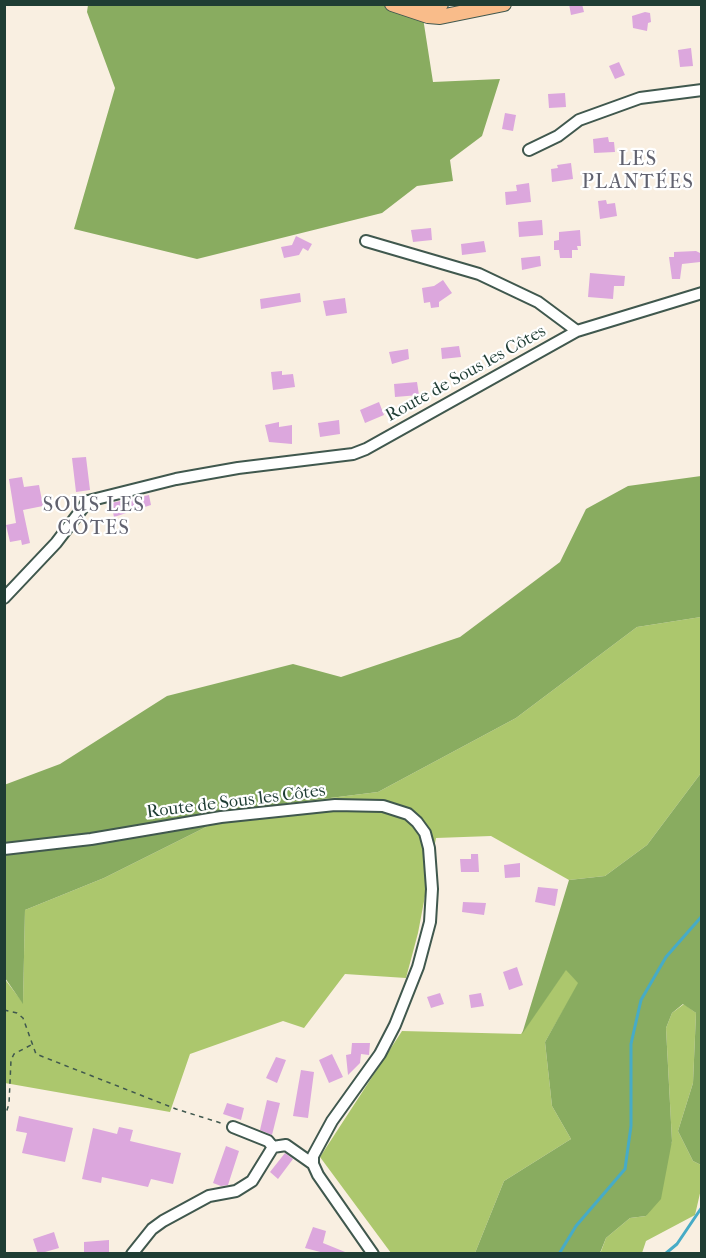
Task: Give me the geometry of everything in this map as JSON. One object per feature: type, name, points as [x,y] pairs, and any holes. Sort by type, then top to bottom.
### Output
[{"type":"main road","points":[[392,4],[428,16],[440,17],[504,4]]},
{"type":"main road","points":[[407,4],[441,4]]},
{"type":"street","points":[[529,150],[558,136],[579,120],[640,98],[702,90]]},
{"type":"street","points":[[366,241],[479,274],[538,302],[577,331]]},
{"type":"street","name":"Route de Sous les Côtes","points":[[4,598],[56,543],[88,501],[176,479],[238,468],[353,454],[383,440],[577,331],[702,293]]},
{"type":"street","name":"Route de Sous les Côtes","points":[[4,849],[91,839],[221,817],[335,805],[383,806],[408,814],[417,822],[425,832],[429,848],[432,890],[430,922],[418,967],[396,1025],[380,1054],[332,1121],[313,1156],[313,1164]]},
{"type":"street","points":[[232,1127],[268,1141],[273,1147]]},
{"type":"street","points":[[273,1147],[286,1145],[313,1164],[373,1254]]},
{"type":"street","points":[[132,1254],[152,1229],[163,1221],[209,1196],[236,1191],[252,1182],[273,1147]]},
{"type":"path","points":[[4,1010],[17,1013],[24,1018],[31,1046],[36,1054],[176,1109],[232,1127]]},
{"type":"path","points":[[4,1119],[9,1104],[11,1060],[14,1054],[31,1046]]},
{"type":"green space","points":[[88,5],[421,5],[433,82],[500,79],[482,136],[450,160],[453,181],[417,186],[382,213],[197,259],[74,229],[115,88],[87,12]]},
{"type":"green space","points":[[701,476],[701,617],[637,627],[516,718],[378,792],[242,809],[104,878],[25,910],[23,1004],[5,978],[4,785],[60,764],[167,696],[293,664],[341,677],[460,637],[560,562],[586,509],[628,486]]},
{"type":"green space","points":[[701,617],[701,773],[647,845],[605,876],[569,880],[491,836],[436,838],[418,933],[406,978],[345,974],[304,1028],[283,1021],[190,1054],[170,1112],[5,1083],[4,978],[23,1003],[25,910],[104,878],[242,809],[378,792],[516,718],[637,627]]},
{"type":"green space","points":[[701,773],[701,1165],[693,1161],[678,1131],[693,1083],[696,1013],[683,1004],[672,1013],[666,1028],[672,1141],[661,1199],[646,1216],[630,1218],[606,1238],[600,1253],[475,1253],[504,1181],[571,1139],[552,1106],[545,1042],[578,983],[566,970],[522,1034],[569,880],[605,876],[647,845]]},
{"type":"green space","points":[[566,969],[579,983],[545,1042],[552,1106],[571,1139],[504,1181],[475,1253],[391,1253],[320,1157],[402,1031],[521,1034]]},
{"type":"green space","points":[[684,1004],[696,1013],[693,1083],[678,1131],[693,1161],[701,1165],[701,1189],[695,1215],[646,1241],[642,1253],[600,1254],[606,1238],[630,1218],[646,1216],[672,1141],[666,1028],[672,1013]]},
{"type":"building","points":[[569,4],[582,4],[584,12],[571,15]]},
{"type":"building","points":[[645,12],[650,13],[651,22],[648,23],[647,31],[633,28],[632,16]]},
{"type":"building","points":[[691,48],[693,66],[680,67],[678,50]]},
{"type":"building","points":[[619,62],[625,75],[615,79],[609,66]]},
{"type":"building","points":[[565,93],[566,107],[549,108],[548,94]]},
{"type":"building","points":[[505,113],[516,115],[513,131],[502,129]]},
{"type":"building","points":[[608,137],[609,142],[614,142],[615,152],[594,153],[593,139]]},
{"type":"building","points":[[571,163],[573,179],[552,182],[551,169],[558,168],[557,165]]},
{"type":"building","points":[[529,183],[531,202],[506,205],[505,192],[517,191],[516,185]]},
{"type":"building","points":[[606,200],[607,204],[615,203],[617,216],[600,219],[598,201]]},
{"type":"building","points":[[542,220],[543,235],[519,237],[518,222]]},
{"type":"building","points":[[431,228],[432,240],[413,242],[411,230]]},
{"type":"building","points":[[580,230],[581,246],[577,246],[578,250],[572,250],[572,258],[560,258],[559,250],[554,250],[554,241],[559,240],[559,232]]},
{"type":"building","points":[[296,236],[312,244],[308,251],[303,248],[299,255],[284,258],[281,247],[292,245]]},
{"type":"building","points":[[484,241],[486,252],[462,255],[461,244]]},
{"type":"building","points":[[696,251],[700,253],[700,262],[682,264],[680,279],[672,279],[669,257],[674,257],[674,252]]},
{"type":"building","points":[[540,256],[541,266],[522,270],[521,258]]},
{"type":"building","points":[[590,273],[625,276],[624,286],[614,286],[613,299],[588,297]]},
{"type":"building","points":[[443,280],[452,293],[439,302],[439,307],[431,308],[430,302],[424,303],[422,288],[434,286]]},
{"type":"building","points":[[300,293],[301,302],[261,309],[260,299]]},
{"type":"building","points":[[345,298],[347,313],[326,316],[323,301]]},
{"type":"building","points":[[459,346],[461,357],[442,359],[441,348]]},
{"type":"building","points":[[408,349],[409,359],[392,364],[389,352]]},
{"type":"building","points":[[282,371],[282,375],[293,374],[295,387],[273,390],[271,372]]},
{"type":"building","points":[[417,382],[419,395],[395,397],[394,384]]},
{"type":"building","points":[[379,402],[384,415],[365,423],[360,410]]},
{"type":"building","points":[[339,420],[340,434],[320,437],[318,423]]},
{"type":"building","points":[[279,422],[279,427],[292,425],[292,444],[269,442],[265,425]]},
{"type":"building","points":[[86,457],[90,490],[76,492],[72,458]]},
{"type":"building","points":[[22,477],[24,487],[39,485],[43,506],[23,510],[30,543],[22,545],[21,540],[10,542],[6,525],[16,523],[9,479]]},
{"type":"building","points":[[149,495],[151,505],[114,517],[111,503]]},
{"type":"building","points":[[471,854],[478,854],[479,872],[461,872],[460,859],[471,859]]},
{"type":"building","points":[[520,863],[520,877],[505,878],[504,865]]},
{"type":"building","points":[[538,887],[558,889],[555,906],[535,902]]},
{"type":"building","points":[[463,902],[486,903],[484,915],[462,912]]},
{"type":"building","points":[[517,967],[523,985],[509,990],[503,972]]},
{"type":"building","points":[[440,993],[444,1004],[431,1008],[427,997]]},
{"type":"building","points":[[481,993],[484,1006],[471,1008],[469,995]]},
{"type":"building","points":[[352,1043],[370,1043],[369,1055],[361,1054],[360,1063],[348,1075],[346,1055],[351,1054]]},
{"type":"building","points":[[332,1054],[343,1077],[329,1083],[319,1060]]},
{"type":"building","points":[[276,1057],[286,1060],[277,1083],[266,1078]]},
{"type":"building","points":[[301,1070],[314,1072],[308,1118],[293,1116]]},
{"type":"building","points":[[267,1100],[280,1103],[272,1135],[260,1130]]},
{"type":"building","points":[[227,1103],[244,1108],[241,1120],[223,1114]]},
{"type":"building","points":[[19,1116],[73,1128],[65,1162],[22,1153],[27,1133],[16,1131]]},
{"type":"building","points":[[119,1127],[133,1130],[130,1141],[181,1153],[173,1184],[151,1179],[148,1187],[102,1177],[101,1183],[82,1179],[93,1128],[117,1134]]},
{"type":"building","points":[[226,1146],[239,1151],[228,1185],[221,1186],[213,1183]]},
{"type":"building","points":[[285,1153],[293,1159],[278,1179],[270,1172]]},
{"type":"building","points":[[313,1227],[326,1231],[323,1243],[350,1254],[328,1254],[305,1248]]},
{"type":"building","points":[[54,1232],[59,1248],[38,1254],[33,1239]]},
{"type":"building","points":[[109,1240],[109,1254],[84,1252],[84,1242]]},
{"type":"waterway","points":[[559,1254],[576,1226],[625,1169],[631,1126],[631,1044],[641,1000],[666,957],[702,916]]},
{"type":"waterway","points":[[665,1254],[677,1244],[702,1207]]},
{"type":"district","name":"LES PLANTÉES","points":[[638,172]]},
{"type":"district","name":"SOUS LES CÔTES","points":[[94,518]]}]
